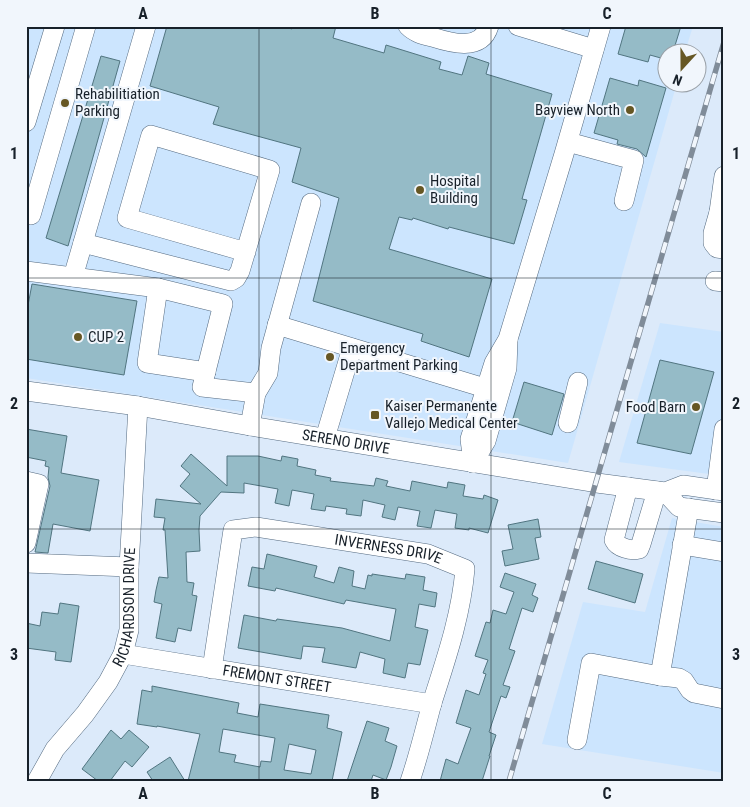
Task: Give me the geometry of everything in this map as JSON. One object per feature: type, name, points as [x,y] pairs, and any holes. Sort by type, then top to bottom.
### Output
[{"type":"street","points":[[26,122],[55,26]]},
{"type":"street","points":[[26,214],[31,216],[86,26]]},
{"type":"street","points":[[73,277],[146,26]]},
{"type":"street","points":[[408,26],[413,32],[456,45],[469,44],[478,40],[487,32],[489,26]]},
{"type":"street","points":[[518,26],[594,49]]},
{"type":"street","points":[[473,463],[470,439],[494,363],[508,339],[601,26]]},
{"type":"street","points":[[83,243],[231,281],[236,278],[246,252],[270,170],[151,135],[127,218],[246,252]]},
{"type":"street","points":[[566,148],[634,160],[624,201]]},
{"type":"street","points":[[724,176],[721,212],[713,233],[713,243],[718,248],[724,249]]},
{"type":"street","points":[[250,426],[256,393],[268,373],[271,348],[311,203]]},
{"type":"street","points":[[26,271],[158,288],[222,304],[202,387],[256,393]]},
{"type":"street","points":[[158,288],[147,363],[206,372]]},
{"type":"street","points":[[277,326],[485,388]]},
{"type":"street","points":[[473,463],[486,442],[507,368],[508,339]]},
{"type":"street","points":[[325,438],[352,348]]},
{"type":"street","points":[[568,423],[578,382]]},
{"type":"street","name":"SERENO DRIVE","points":[[26,391],[138,406],[473,463],[628,487],[661,491],[683,485],[720,491]]},
{"type":"street","name":"RICHARDSON DRIVE","points":[[37,781],[55,749],[85,714],[108,682],[123,654],[129,630],[129,567],[138,406]]},
{"type":"street","points":[[720,491],[724,429]]},
{"type":"street","points":[[26,481],[39,484],[26,543]]},
{"type":"street","points":[[628,487],[614,540],[616,544],[626,549],[639,549],[661,491],[679,506],[724,513]]},
{"type":"street","points":[[660,676],[689,508]]},
{"type":"street","points":[[620,517],[647,525]]},
{"type":"street","name":"INVERNESS DRIVE","points":[[212,669],[233,530],[256,527],[266,528],[428,554],[465,569],[463,592],[450,652],[432,704],[410,781]]},
{"type":"street","points":[[682,545],[724,552]]},
{"type":"street","points":[[26,563],[129,567]]},
{"type":"street","name":"FREMONT STREET","points":[[123,654],[432,704]]},
{"type":"street","points":[[577,740],[591,663],[679,678],[694,693],[724,699]]},
{"type":"street","points":[[26,779],[31,781]]},
{"type":"shaded area","points":[[26,26],[693,26],[688,42],[658,42],[658,92],[674,92],[568,463],[26,378]]},
{"type":"shaded area","points":[[660,323],[724,332],[724,476],[619,462]]},
{"type":"shaded area","points":[[672,518],[724,527],[724,773],[542,744],[583,602],[645,612]]},
{"type":"building","name":"Hospital Building","points":[[167,26],[282,26],[292,29],[294,26],[336,26],[333,38],[384,53],[386,45],[441,62],[439,69],[462,75],[468,56],[489,63],[486,74],[552,94],[522,199],[527,200],[514,244],[449,227],[448,229],[413,218],[412,220],[399,217],[389,249],[492,279],[469,357],[421,341],[423,334],[313,301],[339,198],[292,182],[301,148],[213,124],[219,107],[150,86]]},
{"type":"building","points":[[626,26],[681,26],[676,42],[658,42],[658,57],[650,55],[648,62],[618,54]]},
{"type":"building","points":[[101,56],[120,61],[68,246],[46,238]]},
{"type":"building","name":"Bayview North","points":[[610,78],[638,86],[639,80],[658,86],[658,92],[665,92],[646,157],[637,149],[617,144],[618,140],[594,133]]},
{"type":"building","name":"CUP 2","points":[[32,284],[137,301],[124,375],[26,359],[26,316]]},
{"type":"building","points":[[660,360],[714,372],[691,454],[637,443]]},
{"type":"building","points":[[524,382],[564,394],[552,435],[512,422]]},
{"type":"building","points":[[26,429],[67,436],[61,473],[99,480],[90,531],[53,524],[48,553],[35,552],[50,486],[48,477],[49,467],[45,466],[46,461],[26,457]]},
{"type":"building","points":[[191,454],[227,486],[227,456],[258,456],[281,461],[282,456],[298,459],[297,466],[316,470],[315,475],[331,478],[330,481],[374,486],[376,478],[388,481],[386,486],[410,491],[412,481],[447,488],[448,482],[465,485],[463,496],[483,499],[484,495],[498,500],[488,533],[469,528],[469,530],[455,528],[457,514],[435,510],[431,528],[417,526],[420,511],[398,507],[395,520],[382,517],[385,505],[363,500],[361,516],[346,514],[347,509],[326,506],[325,511],[311,509],[314,494],[292,490],[289,506],[275,503],[278,489],[244,483],[244,493],[221,492],[200,516],[200,551],[186,552],[187,582],[194,583],[192,595],[197,596],[191,631],[178,628],[175,642],[156,638],[162,604],[154,602],[156,590],[159,577],[168,578],[165,530],[163,530],[165,518],[154,517],[156,499],[201,504],[180,486],[190,474],[181,466]]},
{"type":"building","points":[[538,519],[541,537],[535,538],[539,559],[505,566],[502,551],[513,549],[508,525]]},
{"type":"building","points":[[267,554],[317,566],[314,577],[334,583],[339,567],[354,571],[352,586],[365,589],[368,575],[372,576],[372,574],[405,579],[406,574],[425,577],[423,590],[437,593],[435,607],[419,604],[415,627],[428,630],[420,665],[408,663],[405,678],[383,673],[385,659],[360,652],[356,668],[322,662],[325,648],[303,646],[301,659],[238,648],[244,615],[276,621],[277,619],[342,628],[390,641],[396,609],[346,600],[344,604],[276,588],[275,591],[248,586],[252,567],[264,569]]},
{"type":"building","points":[[596,561],[643,574],[635,603],[588,589]]},
{"type":"building","points":[[505,573],[536,584],[532,595],[538,598],[533,612],[522,608],[509,649],[515,651],[503,685],[510,687],[506,698],[501,696],[489,732],[496,735],[490,756],[482,781],[440,781],[446,759],[458,764],[471,728],[456,723],[466,690],[479,695],[486,674],[483,673],[488,660],[475,656],[486,622],[490,623],[493,610],[506,614],[514,592],[500,587]]},
{"type":"building","points":[[60,603],[79,606],[71,662],[55,660],[56,652],[26,648],[26,623],[40,626],[42,612],[58,614]]},
{"type":"building","points":[[152,686],[239,703],[237,713],[258,717],[260,704],[329,715],[327,728],[342,732],[332,781],[188,781],[200,734],[137,724],[142,690],[152,692]],"holes":[[[223,729],[275,738],[271,762],[261,761],[260,767],[234,762],[236,755],[219,752]],[[289,744],[316,750],[311,774],[284,770]]]},
{"type":"building","points":[[367,721],[389,728],[385,741],[397,746],[391,767],[386,780],[373,775],[371,781],[347,781]]},
{"type":"building","points":[[111,730],[121,739],[129,730],[149,747],[132,767],[125,761],[110,781],[98,781],[82,769]]},
{"type":"building","points":[[170,757],[185,781],[153,781],[147,772]]},
{"type":"railway","points":[[509,781],[724,42]]},
{"type":"place","name":"Rehabilitiation Parking","points":[[65,103]]},
{"type":"place","name":"Bayview North","points":[[630,110]]},
{"type":"place","name":"Hospital Building","points":[[420,190]]},
{"type":"place","name":"CUP 2","points":[[78,337]]},
{"type":"place","name":"Emergency Department Parking","points":[[330,357]]},
{"type":"place","name":"Food Barn","points":[[696,407]]},
{"type":"place","name":"Kaiser Permanente Vallejo Medical Center","points":[[375,415]]}]
